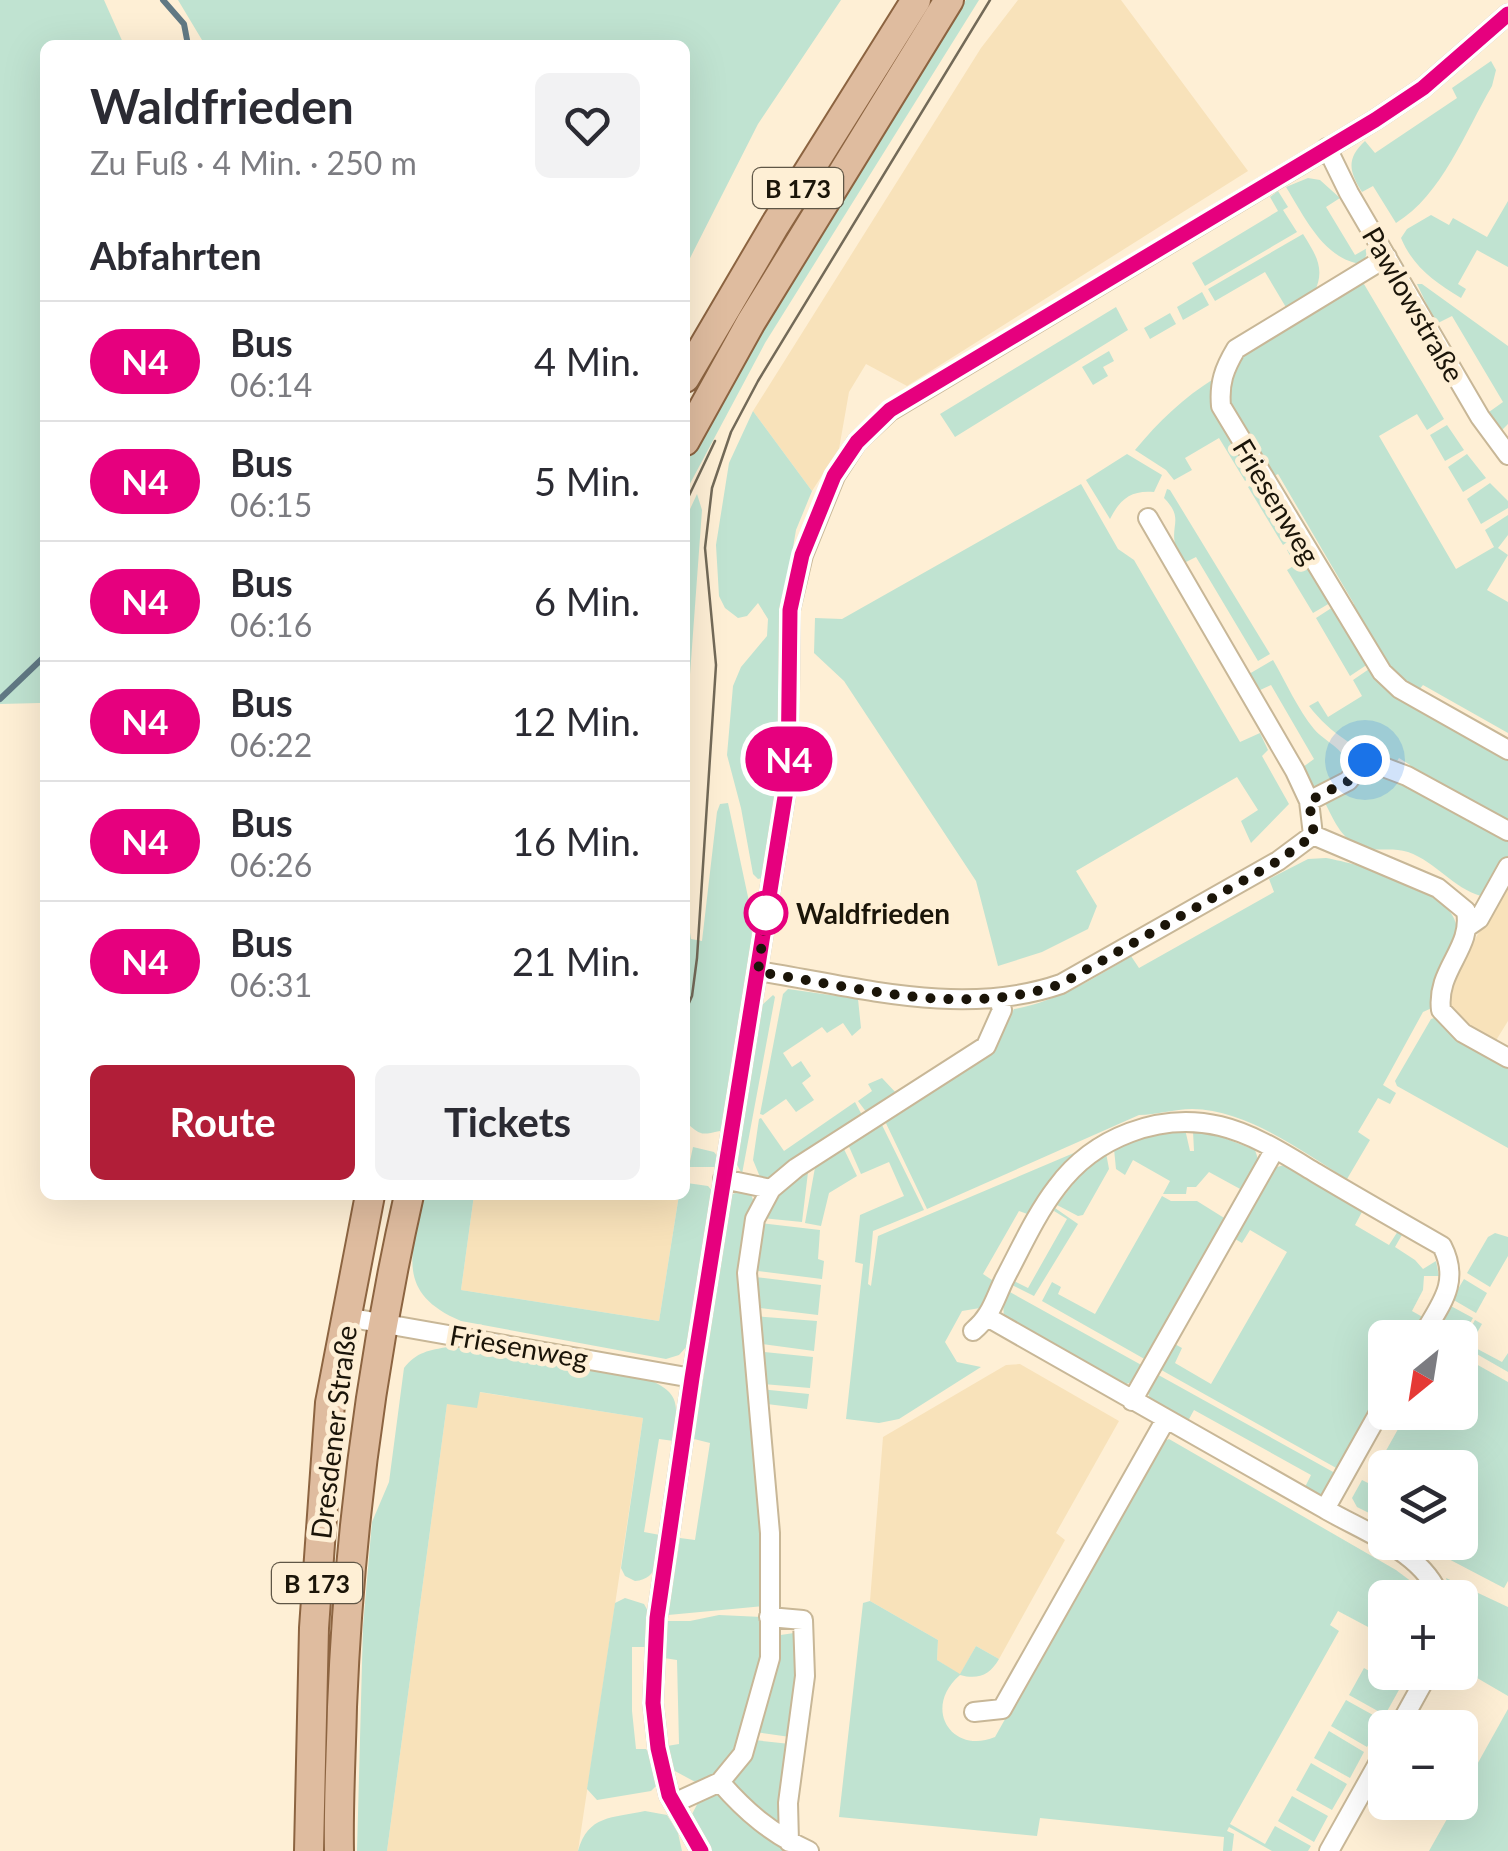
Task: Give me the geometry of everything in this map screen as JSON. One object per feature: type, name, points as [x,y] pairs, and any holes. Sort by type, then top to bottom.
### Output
[{"type":"main road","name":"B 173","points":[[690,370],[916,0]]},
{"type":"main road","name":"B 173","points":[[690,432],[778,276],[949,0]]},
{"type":"main road","name":"Dresdener Straße","points":[[309,1851],[322,1499],[330,1404],[369,1200]]},
{"type":"main road","name":"B 173","points":[[339,1851],[350,1572],[383,1322],[408,1200]]},
{"type":"street","points":[[701,1851],[672,1799],[658,1748],[653,1703],[657,1618],[788,778],[790,610],[802,555],[818,510],[834,476],[857,442],[890,410],[1423,88],[1508,14]]},
{"type":"street","name":"Pawlowstraße","points":[[1327,148],[1349,193],[1488,430],[1508,455]]},
{"type":"street","name":"Friesenweg","points":[[1387,257],[1236,349],[1219,386],[1221,406],[1382,672],[1400,689],[1508,750]]},
{"type":"street","points":[[1148,518],[1295,771],[1309,801],[1314,835]]},
{"type":"street","points":[[1309,801],[1348,781],[1365,760],[1407,776],[1508,832]]},
{"type":"street","points":[[758,972],[941,1000],[1032,994],[1061,984],[1278,861],[1314,835]]},
{"type":"street","points":[[1314,835],[1438,888],[1466,911],[1469,926]]},
{"type":"street","points":[[1508,868],[1478,919],[1469,926],[1442,980],[1441,1010],[1463,1033],[1508,1058]]},
{"type":"street","points":[[672,1799],[720,1782],[743,1754],[770,1658],[770,1533],[748,1274],[755,1218],[771,1188],[796,1168],[986,1046],[1002,1010],[999,998]]},
{"type":"street","points":[[973,1331],[988,1318],[1056,1188],[1076,1166],[1104,1144],[1172,1121],[1223,1126],[1275,1149],[1442,1246],[1452,1275],[1431,1320]]},
{"type":"street","points":[[1132,1400],[1275,1149]]},
{"type":"street","points":[[723,1179],[771,1188]]},
{"type":"street","name":"Friesenweg","points":[[346,1317],[692,1378]]},
{"type":"street","points":[[988,1318],[1325,1509],[1420,1566],[1432,1580]]},
{"type":"street","points":[[974,1712],[1002,1709],[1166,1419]]},
{"type":"street","points":[[1325,1509],[1369,1430]]},
{"type":"street","points":[[769,1617],[803,1620],[805,1676],[788,1803],[789,1842]]},
{"type":"street","points":[[1329,1851],[1368,1781]]},
{"type":"street","points":[[720,1782],[743,1808],[808,1851]]},
{"type":"shaded area","points":[[1018,0],[1121,0],[1248,171],[907,386],[866,364],[849,392],[839,449],[812,491],[753,411],[981,48]]},
{"type":"shaded area","points":[[1508,880],[1508,1021],[1495,1042],[1451,1016],[1445,993]]},
{"type":"shaded area","points":[[473,1200],[678,1200],[659,1321],[461,1290]]},
{"type":"shaded area","points":[[1020,1364],[1119,1421],[1056,1533],[1065,1540],[999,1659],[976,1646],[960,1675],[937,1660],[938,1640],[870,1601],[883,1437],[1006,1365]]},
{"type":"shaded area","points":[[479,1392],[643,1418],[578,1851],[387,1851],[447,1404]]},
{"type":"green space","points":[[0,0],[104,0],[122,40],[40,40],[40,703],[0,704]]},
{"type":"green space","points":[[178,0],[841,0],[758,124],[690,258],[690,40],[202,40]]},
{"type":"green space","points":[[966,0],[979,0],[765,343],[690,484],[690,457],[719,402],[883,127]]},
{"type":"green space","points":[[1491,61],[1496,70],[1492,86],[1451,161],[1427,196],[1396,223],[1373,186],[1362,192],[1352,171],[1355,154],[1365,141],[1375,153],[1457,98],[1452,88]]},
{"type":"green space","points":[[1308,178],[1320,180],[1340,198],[1326,207],[1355,255],[1369,247],[1363,264],[1338,255],[1309,224],[1286,187]]},
{"type":"green space","points":[[1278,191],[1288,207],[1283,210],[1297,232],[1205,286],[1192,263],[1278,211],[1270,197]]},
{"type":"green space","points":[[1508,201],[1508,267],[1477,250],[1458,284],[1466,289],[1461,298],[1426,273],[1401,238],[1407,229],[1431,215],[1449,225],[1453,218],[1487,237]]},
{"type":"green space","points":[[1303,234],[1319,269],[1314,293],[1287,309],[1265,272],[1215,301],[1208,289]]},
{"type":"green space","points":[[1361,279],[1444,419],[1427,430],[1417,414],[1379,436],[1456,569],[1494,547],[1485,530],[1508,515],[1508,535],[1498,548],[1508,555],[1487,590],[1508,602],[1508,733],[1423,685],[1418,691],[1386,667],[1346,609],[1354,604],[1278,474],[1270,478],[1242,431],[1226,392],[1227,376],[1249,347]]},
{"type":"green space","points":[[1417,284],[1508,346],[1508,424],[1502,430],[1489,412],[1503,402],[1452,316],[1436,324]]},
{"type":"green space","points":[[1202,292],[1209,305],[1183,320],[1177,307]]},
{"type":"green space","points":[[1116,307],[1128,330],[955,437],[940,414]]},
{"type":"green space","points":[[1170,313],[1176,324],[1150,339],[1144,328]]},
{"type":"green space","points":[[1109,351],[1114,361],[1103,367],[1108,376],[1093,385],[1082,367]]},
{"type":"green space","points":[[1215,378],[1256,474],[1245,481],[1219,438],[1185,458],[1192,470],[1174,480],[1166,470],[1135,450],[1172,411]]},
{"type":"green space","points":[[753,411],[812,491],[796,530],[780,624],[781,736],[776,808],[762,878],[758,879],[753,874],[727,755],[733,686],[741,667],[767,636],[768,619],[758,603],[747,616],[738,618],[725,608],[719,596],[716,545],[729,463]]},
{"type":"green space","points":[[1447,425],[1464,450],[1445,461],[1430,435]]},
{"type":"green space","points":[[1127,454],[1162,475],[1154,492],[1127,497],[1110,519],[1086,480]]},
{"type":"green space","points":[[1467,454],[1486,478],[1463,492],[1448,467]]},
{"type":"green space","points":[[1259,480],[1293,538],[1283,545],[1248,487]]},
{"type":"green space","points":[[1490,483],[1508,501],[1508,508],[1481,524],[1467,499]]},
{"type":"green space","points":[[1081,484],[1118,549],[1134,560],[1240,742],[1260,733],[1268,750],[1262,756],[1289,804],[1251,843],[1241,821],[1258,810],[1237,777],[1076,871],[1097,906],[1088,929],[1042,952],[998,966],[976,881],[844,681],[814,653],[815,618],[842,619]]},
{"type":"green space","points":[[1167,489],[1270,654],[1258,661],[1196,557],[1184,563],[1178,553],[1174,512],[1164,498]]},
{"type":"green space","points":[[697,494],[702,510],[690,674],[690,509]]},
{"type":"green space","points":[[1296,545],[1330,603],[1313,613],[1287,570],[1295,565],[1287,550]]},
{"type":"green space","points":[[1333,607],[1368,664],[1350,676],[1316,618]]},
{"type":"green space","points":[[1273,660],[1308,721],[1341,752],[1347,764],[1348,771],[1317,792],[1303,767],[1314,759],[1271,685],[1258,691],[1249,674]]},
{"type":"green space","points":[[1372,667],[1508,756],[1508,827],[1407,771],[1410,765],[1399,758],[1394,766],[1358,748],[1327,726],[1309,706],[1318,701],[1328,717],[1362,696],[1353,680]]},
{"type":"green space","points":[[1373,773],[1383,773],[1508,838],[1508,856],[1486,892],[1481,896],[1471,892],[1408,852],[1361,847],[1345,836],[1324,801]]},
{"type":"green space","points":[[728,803],[751,911],[752,939],[723,1121],[720,1131],[703,1134],[690,1126],[690,932],[691,939],[702,941],[720,804]]},
{"type":"green space","points":[[1326,858],[1382,873],[1424,891],[1453,916],[1457,931],[1434,1007],[1423,1012],[1383,1085],[1396,1093],[1390,1104],[1378,1098],[1358,1132],[1370,1140],[1347,1179],[1254,1124],[1213,1111],[1185,1109],[1139,1115],[927,1209],[883,1117],[994,1045],[1014,1009],[1060,995],[1131,956],[1139,968],[1274,892],[1269,879],[1308,859]]},
{"type":"green space","points":[[788,989],[858,999],[861,1028],[852,1036],[843,1023],[827,1033],[822,1027],[783,1053],[792,1067],[801,1061],[811,1076],[802,1083],[814,1100],[796,1112],[786,1099],[763,1115],[760,1114],[783,994]]},
{"type":"green space","points":[[773,995],[742,1174],[735,1161],[758,1016],[762,1005]]},
{"type":"green space","points":[[1440,1016],[1459,1039],[1508,1066],[1508,1148],[1397,1086],[1395,1081],[1431,1019]]},
{"type":"green space","points":[[882,1078],[898,1095],[870,1117],[858,1101],[872,1091],[868,1084]]},
{"type":"green space","points":[[855,1102],[863,1117],[774,1177],[760,1177],[753,1160],[759,1119],[784,1151]]},
{"type":"green space","points":[[880,1121],[924,1210],[873,1231],[868,1284],[871,1286],[878,1236],[1088,1147],[1033,1216],[1019,1211],[983,1274],[995,1282],[980,1308],[962,1311],[945,1342],[957,1362],[981,1367],[899,1419],[879,1423],[846,1419],[863,1264],[855,1262],[860,1215],[904,1196],[889,1162],[861,1174],[847,1142]]},
{"type":"green space","points":[[1185,1129],[1190,1151],[1194,1151],[1193,1131],[1209,1132],[1255,1150],[1259,1162],[1242,1190],[1209,1172],[1196,1187],[1187,1187],[1186,1194],[1163,1194],[1170,1181],[1133,1160],[1125,1175],[1116,1169],[1114,1149],[1149,1134]]},
{"type":"green space","points":[[842,1145],[857,1176],[829,1193],[821,1226],[805,1223],[816,1162]]},
{"type":"green space","points":[[693,1147],[714,1152],[718,1157],[715,1167],[690,1167]]},
{"type":"green space","points":[[1106,1153],[1109,1169],[1083,1215],[1057,1205],[1086,1167]]},
{"type":"green space","points":[[809,1164],[802,1222],[762,1218],[771,1201]]},
{"type":"green space","points":[[1284,1165],[1363,1210],[1355,1225],[1389,1245],[1398,1231],[1403,1233],[1395,1247],[1423,1269],[1436,1261],[1439,1276],[1424,1276],[1423,1290],[1412,1311],[1425,1320],[1368,1320],[1368,1419],[1338,1469],[1156,1367],[1171,1342],[1182,1348],[1175,1363],[1211,1384],[1287,1252],[1250,1230],[1242,1243],[1230,1236],[1267,1170]]},
{"type":"green space","points":[[690,1183],[708,1186],[714,1193],[688,1345],[679,1355],[666,1359],[461,1321],[440,1310],[426,1298],[413,1270],[423,1200],[473,1200],[461,1290],[659,1321],[678,1200],[690,1200]]},
{"type":"green space","points":[[750,1192],[754,1202],[743,1259],[763,1507],[764,1606],[668,1615],[680,1538],[695,1540],[710,1443],[694,1439],[731,1195]]},
{"type":"green space","points":[[1162,1196],[1171,1201],[1197,1201],[1229,1221],[1148,1361],[1042,1301],[1052,1282],[1061,1287],[1058,1294],[1095,1314]]},
{"type":"green space","points":[[1055,1208],[1078,1224],[1034,1296],[1012,1285],[1014,1281],[1028,1288],[1067,1219]]},
{"type":"green space","points":[[759,1223],[820,1230],[818,1259],[824,1261],[822,1279],[750,1270]]},
{"type":"green space","points":[[1495,1233],[1508,1237],[1508,1256],[1490,1287],[1467,1273],[1488,1237]]},
{"type":"green space","points":[[755,1277],[821,1285],[818,1315],[752,1307]]},
{"type":"green space","points":[[1464,1279],[1487,1293],[1476,1313],[1452,1299]]},
{"type":"green space","points":[[1008,1291],[1145,1367],[1137,1380],[1124,1385],[1004,1318],[1003,1302]]},
{"type":"green space","points":[[1449,1305],[1473,1318],[1472,1320],[1441,1320]]},
{"type":"green space","points":[[753,1316],[817,1321],[814,1351],[754,1343]]},
{"type":"green space","points":[[448,1347],[470,1347],[640,1376],[670,1393],[676,1407],[674,1441],[659,1439],[644,1532],[660,1535],[657,1558],[653,1571],[643,1579],[635,1581],[625,1576],[621,1568],[643,1418],[480,1392],[477,1408],[447,1404],[387,1851],[357,1851],[363,1626],[372,1522],[389,1482],[404,1368],[418,1355]]},
{"type":"green space","points":[[1478,1349],[1502,1362],[1508,1353],[1508,1372],[1478,1355]]},
{"type":"green space","points":[[756,1351],[813,1357],[810,1388],[763,1384]]},
{"type":"green space","points":[[1478,1365],[1508,1382],[1508,1581],[1504,1588],[1450,1560],[1478,1560],[1478,1450],[1386,1450],[1398,1430],[1478,1430]]},
{"type":"green space","points":[[1153,1372],[1335,1473],[1337,1477],[1326,1495],[1318,1497],[1304,1489],[1311,1475],[1194,1410],[1188,1421],[1150,1400],[1146,1385]]},
{"type":"green space","points":[[759,1389],[809,1394],[807,1409],[767,1404]]},
{"type":"green space","points":[[1169,1439],[1368,1554],[1368,1560],[1379,1560],[1409,1580],[1368,1580],[1368,1627],[1338,1611],[1330,1625],[1339,1631],[1230,1824],[1265,1844],[1275,1826],[1311,1846],[1308,1851],[1272,1851],[1229,1827],[1227,1831],[1234,1834],[1232,1851],[1223,1851],[1224,1837],[1040,1818],[1037,1836],[839,1817],[863,1603],[870,1601],[938,1640],[937,1660],[960,1674],[976,1646],[999,1659],[983,1675],[960,1675],[943,1702],[947,1726],[955,1734],[966,1740],[995,1737],[1160,1443]]},
{"type":"green space","points":[[1362,1480],[1368,1483],[1368,1512],[1357,1507],[1352,1498]]},
{"type":"green space","points":[[1478,1593],[1508,1607],[1508,1696],[1478,1678]]},
{"type":"green space","points":[[625,1598],[644,1604],[649,1613],[646,1647],[632,1647],[632,1711],[636,1749],[649,1753],[656,1786],[651,1791],[597,1800],[587,1789],[615,1603]]},
{"type":"green space","points":[[719,1615],[762,1617],[762,1665],[746,1710],[741,1750],[720,1776],[699,1784],[673,1770],[667,1746],[679,1744],[677,1660],[664,1658],[668,1621]]},
{"type":"green space","points":[[794,1633],[798,1671],[790,1737],[756,1732],[774,1636]]},
{"type":"green space","points":[[1364,1668],[1368,1670],[1368,1690],[1399,1690],[1388,1710],[1376,1710],[1349,1695]]},
{"type":"green space","points":[[1346,1700],[1368,1712],[1368,1745],[1367,1747],[1331,1726]]},
{"type":"green space","points":[[1508,1709],[1508,1851],[1429,1851],[1446,1820],[1478,1820],[1478,1763]]},
{"type":"green space","points":[[1329,1731],[1364,1752],[1350,1778],[1314,1758]]},
{"type":"green space","points":[[754,1740],[790,1744],[784,1830],[778,1831],[732,1783],[748,1762]]},
{"type":"green space","points":[[1311,1763],[1347,1784],[1332,1810],[1296,1790]]},
{"type":"green space","points":[[714,1791],[768,1837],[791,1851],[712,1851],[691,1816],[702,1795]]},
{"type":"green space","points":[[1292,1796],[1328,1816],[1314,1842],[1278,1821]]},
{"type":"green space","points":[[645,1811],[667,1815],[678,1833],[682,1851],[578,1851],[582,1839],[595,1824]]},
{"type":"waterway","points":[[163,0],[184,24],[187,40]]},
{"type":"waterway","points":[[0,699],[40,661]]},
{"type":"tram line","points":[[690,1001],[697,958],[716,665],[705,548],[712,488],[731,432],[758,381],[990,0]]},
{"type":"tram line","points":[[690,494],[715,441]]},
{"type":"bus line","name":"N4","points":[[701,1851],[669,1795],[658,1748],[653,1703],[657,1618],[788,778],[790,610],[802,555],[818,510],[834,476],[857,442],[890,410],[1375,120],[1423,88],[1508,14]]},
{"type":"place","name":"Waldfrieden","points":[[766,913]]},
{"type":"route","points":[[766,913],[758,972],[941,1000],[1032,994],[1061,984],[1278,861],[1314,835],[1309,801],[1348,781],[1365,760]]}]
